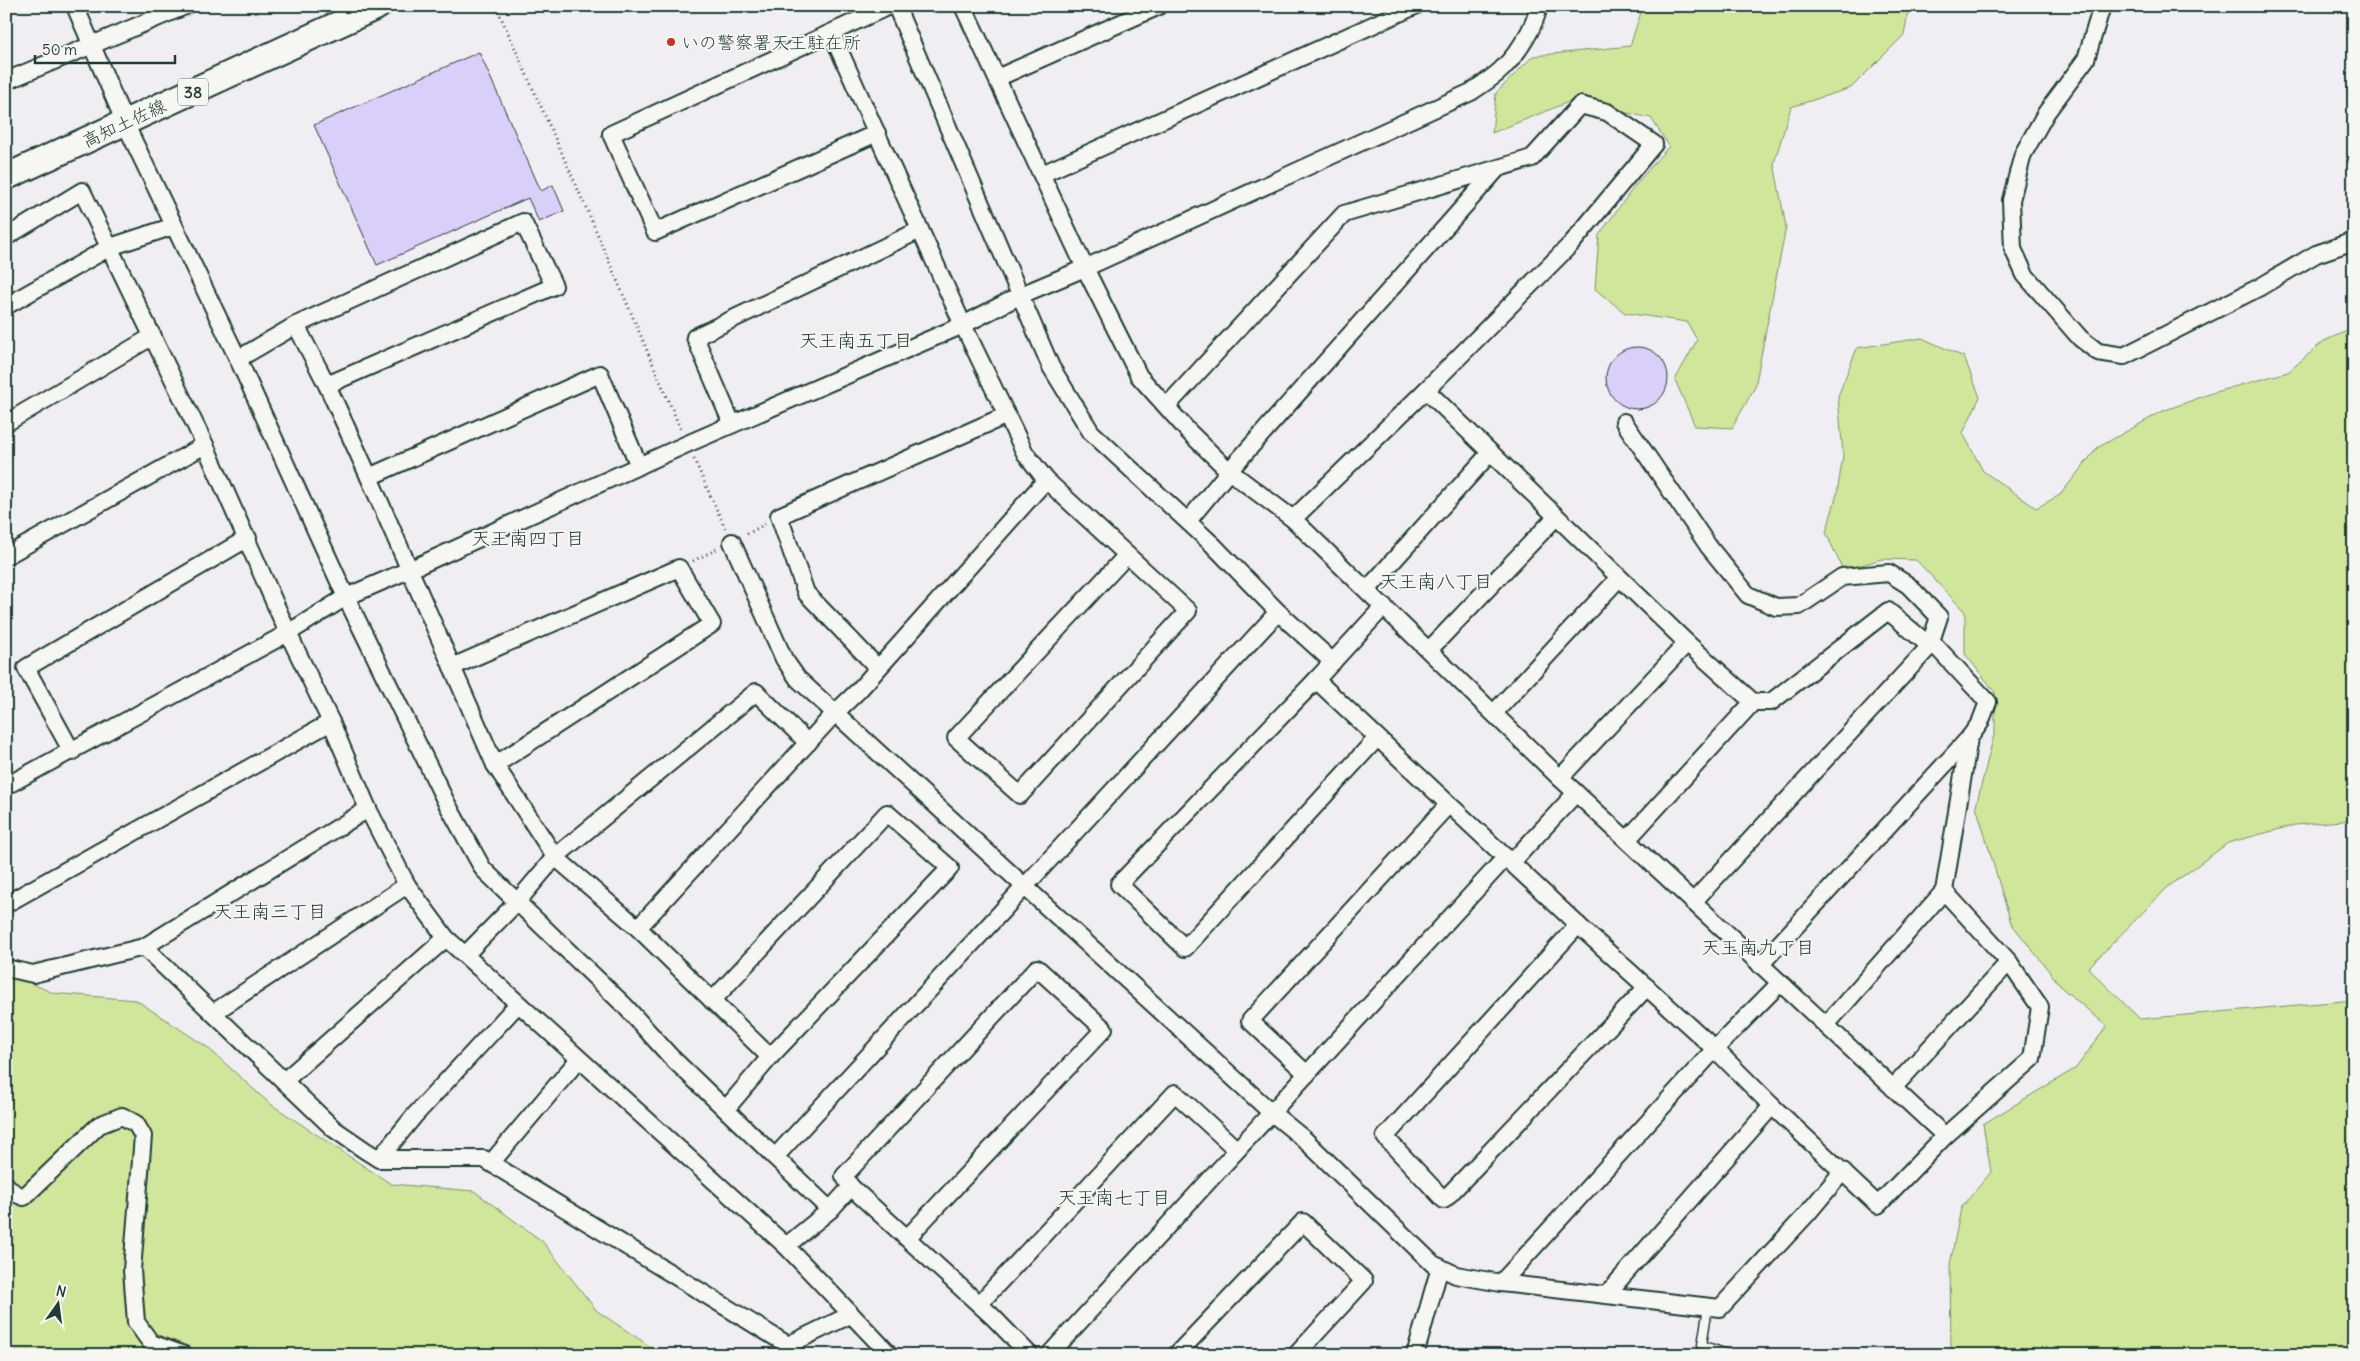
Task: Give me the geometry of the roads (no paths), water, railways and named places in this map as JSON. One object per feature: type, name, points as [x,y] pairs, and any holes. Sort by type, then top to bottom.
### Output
[{"type":"main road","name":"高知土佐線","points":[[6,177],[378,6]]},
{"type":"street","points":[[75,6],[126,123],[238,358],[346,597],[446,802],[483,870],[625,1006],[670,1056],[830,1210]]},
{"type":"street","points":[[6,81],[185,6]]},
{"type":"street","points":[[876,133],[655,232],[611,134],[832,34],[889,6]]},
{"type":"street","points":[[896,6],[1051,367],[1091,432],[1188,521],[1278,612],[1333,662]]},
{"type":"street","points":[[963,6],[1085,268],[1139,376],[1189,432],[1229,471],[1293,519],[1560,778],[1945,1136]]},
{"type":"street","points":[[997,78],[1159,6]]},
{"type":"street","points":[[1042,174],[1415,6]]},
{"type":"street","points":[[6,786],[72,752],[288,633],[346,597],[411,570],[732,424],[963,325],[1021,294],[1085,268],[1471,92],[1502,69],[1526,38],[1539,6]]},
{"type":"street","points":[[2102,6],[2086,59],[2046,112],[2023,154],[2011,200],[2013,249],[2025,275],[2080,338],[2098,352],[2124,356],[2260,287],[2316,254],[2354,241]]},
{"type":"street","points":[[832,34],[963,325],[1025,453],[1046,480],[1188,611],[1020,795],[956,738],[1127,555]]},
{"type":"street","points":[[1167,406],[1344,214],[1532,158],[1580,105],[1607,112],[1654,144],[1572,243],[1426,390],[1293,519]]},
{"type":"street","points":[[1188,521],[1229,471],[1497,169]]},
{"type":"street","points":[[6,237],[82,191],[205,445],[248,538],[288,633],[331,722],[368,809],[407,885],[446,938],[786,1246],[890,1355]]},
{"type":"street","points":[[238,358],[296,325],[523,222],[554,286],[328,385]]},
{"type":"street","points":[[6,306],[110,247],[174,226]]},
{"type":"street","points":[[732,424],[694,337],[920,230]]},
{"type":"street","points":[[296,325],[328,385],[370,477],[495,765],[555,857],[638,928],[770,1058]]},
{"type":"street","points":[[6,423],[153,336]]},
{"type":"street","points":[[370,477],[600,374],[639,466]]},
{"type":"street","points":[[1426,390],[1687,643],[1753,702],[1771,702],[1888,610],[1930,643],[1988,702],[1980,722],[1969,738],[1760,964]]},
{"type":"street","points":[[878,668],[806,593],[779,516],[1007,415]]},
{"type":"street","points":[[1624,422],[1708,547],[1748,595],[1776,607],[1798,606],[1842,577],[1889,574],[1908,585],[1939,616],[1930,643],[1693,902]]},
{"type":"street","points":[[6,556],[205,445]]},
{"type":"street","points":[[1367,590],[1490,453]]},
{"type":"street","points":[[638,928],[878,668],[1046,480]]},
{"type":"street","points":[[1429,650],[1556,517]]},
{"type":"street","points":[[72,752],[26,668],[248,538]]},
{"type":"street","points":[[732,542],[784,658],[798,679],[1272,1113],[1304,1139],[1433,1264],[1456,1275],[1501,1283],[1720,1308],[1807,1214],[1843,1171]]},
{"type":"street","points":[[452,667],[679,568],[712,624],[495,765]]},
{"type":"street","points":[[1494,713],[1619,578]]},
{"type":"street","points":[[1377,738],[1185,948],[1119,884],[1316,680],[1384,606]]},
{"type":"street","points":[[775,1158],[1278,612]]},
{"type":"street","points":[[1560,778],[1687,643]]},
{"type":"street","points":[[1316,680],[1448,805],[1715,1049],[1772,1106],[1878,1205],[1945,1136],[2032,1059],[2040,1007],[2008,962],[1944,891]]},
{"type":"street","points":[[465,955],[517,902],[555,857],[756,692],[808,743]]},
{"type":"street","points":[[1627,840],[1753,702]]},
{"type":"street","points":[[6,904],[331,722]]},
{"type":"street","points":[[1826,1026],[1944,891],[1969,738]]},
{"type":"street","points":[[1049,1355],[1307,1074],[1509,859],[1576,792]]},
{"type":"street","points":[[1307,1074],[1250,1021],[1448,805]]},
{"type":"street","points":[[6,968],[33,974],[144,947],[368,809]]},
{"type":"street","points":[[712,1001],[888,813],[950,868],[770,1058],[726,1110]]},
{"type":"street","points":[[213,1013],[407,885]]},
{"type":"street","points":[[1578,925],[1385,1137],[1444,1200],[1647,987]]},
{"type":"street","points":[[284,1081],[446,938]]},
{"type":"street","points":[[144,947],[334,1129],[378,1159],[462,1157],[484,1159],[788,1345],[850,1315]]},
{"type":"street","points":[[1893,1088],[2008,962]]},
{"type":"street","points":[[907,1238],[1104,1029],[1037,968],[844,1176],[851,1187],[979,1304],[1030,1355]]},
{"type":"street","points":[[1501,1283],[1715,1049],[1780,983]]},
{"type":"street","points":[[378,1159],[415,1115],[518,1004]]},
{"type":"street","points":[[492,1163],[579,1059]]},
{"type":"street","points":[[979,1304],[1175,1094],[1237,1150]]},
{"type":"street","points":[[1607,1294],[1772,1106]]},
{"type":"street","points":[[6,1185],[24,1197],[99,1125],[122,1116],[136,1124],[143,1136],[132,1270],[136,1322],[152,1343],[184,1355]]},
{"type":"street","points":[[786,1246],[830,1210],[851,1187]]},
{"type":"street","points":[[1176,1355],[1303,1222],[1364,1281],[1296,1355]]},
{"type":"street","points":[[1415,1355],[1440,1267]]},
{"type":"lane","points":[[1708,1307],[1702,1345],[1729,1355]]},
{"type":"place","name":"いの警察署天王駐在所","points":[[671,42]]},
{"type":"district","name":"天王南五丁目","points":[[856,340]]},
{"type":"district","name":"天王南四丁目","points":[[528,538]]},
{"type":"district","name":"天王南八丁目","points":[[1436,581]]},
{"type":"district","name":"天王南三丁目","points":[[270,911]]},
{"type":"district","name":"天王南九丁目","points":[[1758,947]]},
{"type":"district","name":"天王南七丁目","points":[[1114,1197]]}]
